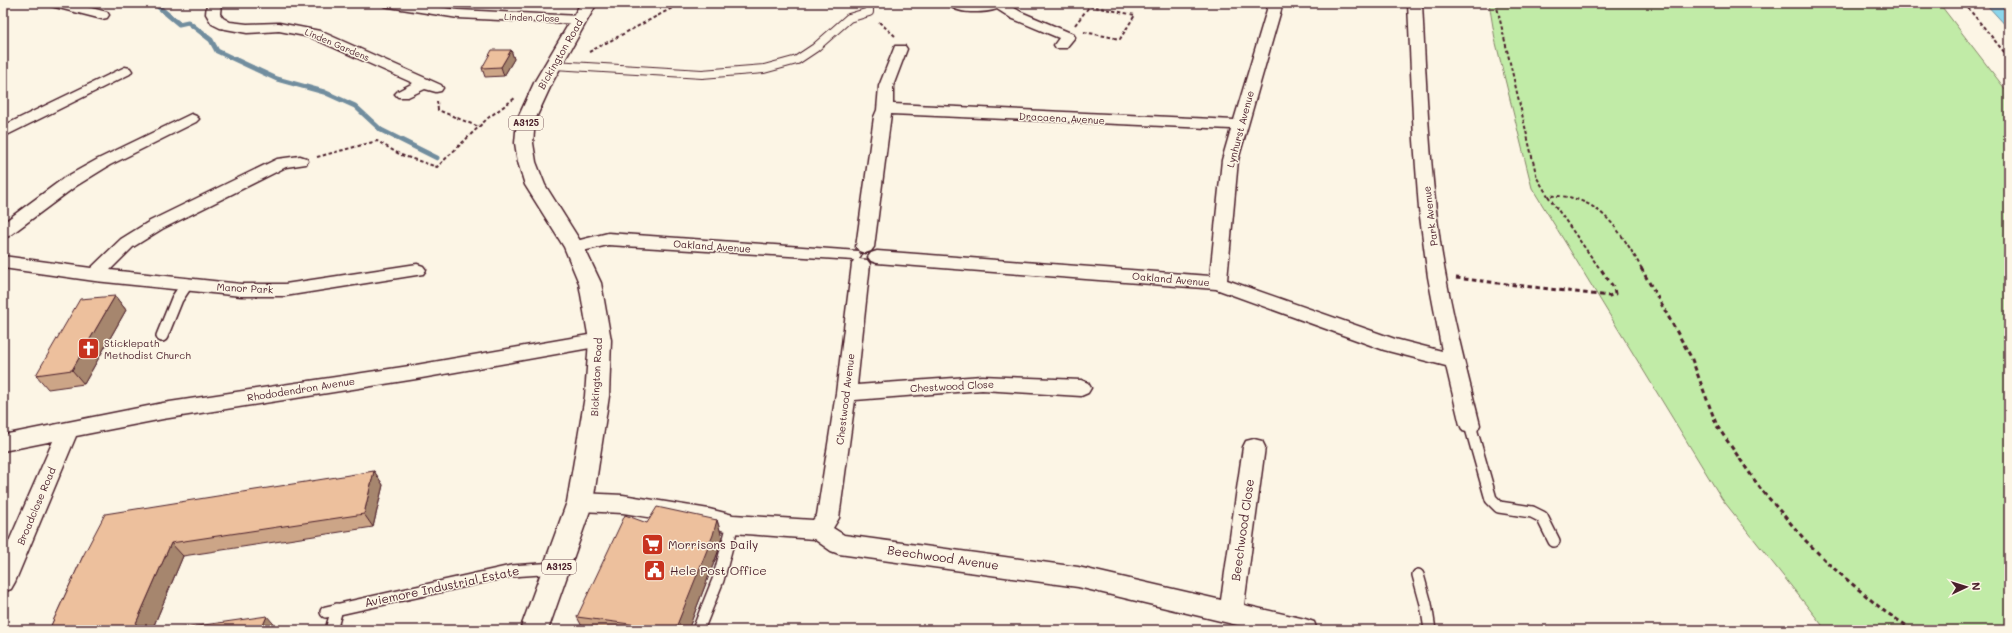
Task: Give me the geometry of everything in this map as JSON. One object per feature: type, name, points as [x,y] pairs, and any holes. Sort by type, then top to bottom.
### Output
[{"type":"main road","name":"Bickington Road","points":[[534,630],[558,568],[580,502],[597,396],[600,340],[590,283],[574,247],[535,185],[527,162],[524,143],[526,120],[537,95],[558,66],[589,3]]},
{"type":"street","points":[[56,3],[102,15]]},
{"type":"street","name":"Linden Gardens","points":[[214,3],[212,12],[215,19],[220,24],[230,27],[248,28],[278,27],[315,34],[430,86]]},
{"type":"street","name":"Linden Close","points":[[389,3],[458,14],[580,20]]},
{"type":"street","points":[[954,3],[960,6],[974,8],[999,4],[1016,15],[1066,37]]},
{"type":"street","name":"Lynhurst Avenue","points":[[1218,283],[1230,160],[1276,3]]},
{"type":"street","name":"Park Avenue","points":[[1415,3],[1426,192],[1437,276],[1454,361],[1470,425]]},
{"type":"street","name":"Chestwood Avenue","points":[[818,530],[828,518],[882,117],[885,110],[886,86],[900,50]]},
{"type":"street","points":[[3,132],[125,71]]},
{"type":"street","points":[[403,94],[430,86]]},
{"type":"street","name":"Dracaena Avenue","points":[[885,110],[898,108],[1061,118],[1240,126]]},
{"type":"street","points":[[3,232],[75,179],[104,162],[190,116],[207,119]]},
{"type":"street","points":[[96,275],[127,243],[156,225],[290,158]]},
{"type":"street","name":"Oakland Avenue","points":[[574,247],[608,239],[864,256],[1218,283],[1391,345],[1454,361]]},
{"type":"street","name":"Manor Park","points":[[3,262],[96,275],[241,290],[285,290],[395,266],[417,270]]},
{"type":"street","name":"Rhododendron Avenue","points":[[3,443],[163,410],[416,372],[600,340]]},
{"type":"street","name":"Chestwood Close","points":[[846,393],[982,383],[1081,388]]},
{"type":"street","name":"Broadclose Road","points":[[3,582],[68,429]]},
{"type":"street","name":"Beechwood Close","points":[[1231,614],[1254,447]]},
{"type":"street","name":"Beechwood Avenue","points":[[580,502],[623,504],[709,518],[733,524],[818,530],[839,544],[1078,577],[1231,614],[1305,630]]},
{"type":"lane","points":[[558,66],[702,74],[764,69],[797,60],[815,48],[849,18],[869,12],[869,3]]},
{"type":"lane","points":[[162,336],[177,299],[187,284]]},
{"type":"lane","points":[[1470,425],[1491,500],[1499,507],[1532,512],[1542,517],[1554,541]]},
{"type":"lane","points":[[698,630],[718,580],[733,524]]},
{"type":"lane","name":"Aviemore Industrial Estate","points":[[331,630],[332,611],[512,571],[558,568]]},
{"type":"lane","points":[[1418,575],[1426,604],[1430,630]]},
{"type":"path","points":[[558,66],[676,6],[677,3]]},
{"type":"path","points":[[1066,37],[1092,3]]},
{"type":"path","points":[[1437,276],[1609,296],[1615,294],[1614,288],[1548,196],[1537,178],[1496,3]]},
{"type":"path","points":[[1964,3],[2009,58]]},
{"type":"path","points":[[1066,37],[1120,39],[1135,15],[1090,6]]},
{"type":"path","points":[[869,12],[875,19],[906,45],[900,50]]},
{"type":"path","points":[[430,86],[438,110],[479,127]]},
{"type":"path","points":[[290,158],[377,141],[401,155],[436,167],[479,127],[518,96],[537,95]]},
{"type":"path","points":[[1548,196],[1559,195],[1588,203],[1608,218],[1632,252],[1683,342],[1700,377],[1719,430],[1768,498],[1842,577],[1890,616],[1912,630]]},
{"type":"green space","points":[[1489,3],[1939,3],[2009,94],[2009,630],[1826,630],[1722,499],[1532,188],[1495,39]]},
{"type":"water","points":[[1985,3],[2009,3],[2009,29]]},
{"type":"building","points":[[492,50],[511,50],[501,67],[482,68]]},
{"type":"building","points":[[115,296],[72,370],[36,375],[80,299]]},
{"type":"building","points":[[374,471],[364,514],[171,543],[133,630],[49,630],[83,556],[105,514]]},
{"type":"building","points":[[657,507],[717,520],[713,535],[675,630],[577,617],[625,515],[647,523]]},
{"type":"building","points":[[267,616],[261,630],[169,630]]},
{"type":"waterway","points":[[154,3],[179,24],[188,22],[211,40],[217,51],[277,79],[324,92],[355,106],[381,130],[437,158]]},
{"type":"place","name":"Sticklepath Methodist Church","points":[[88,349]]},
{"type":"place","name":"Morrisons Daily","points":[[652,545]]},
{"type":"place","name":"Hele Post Office","points":[[655,571]]}]
